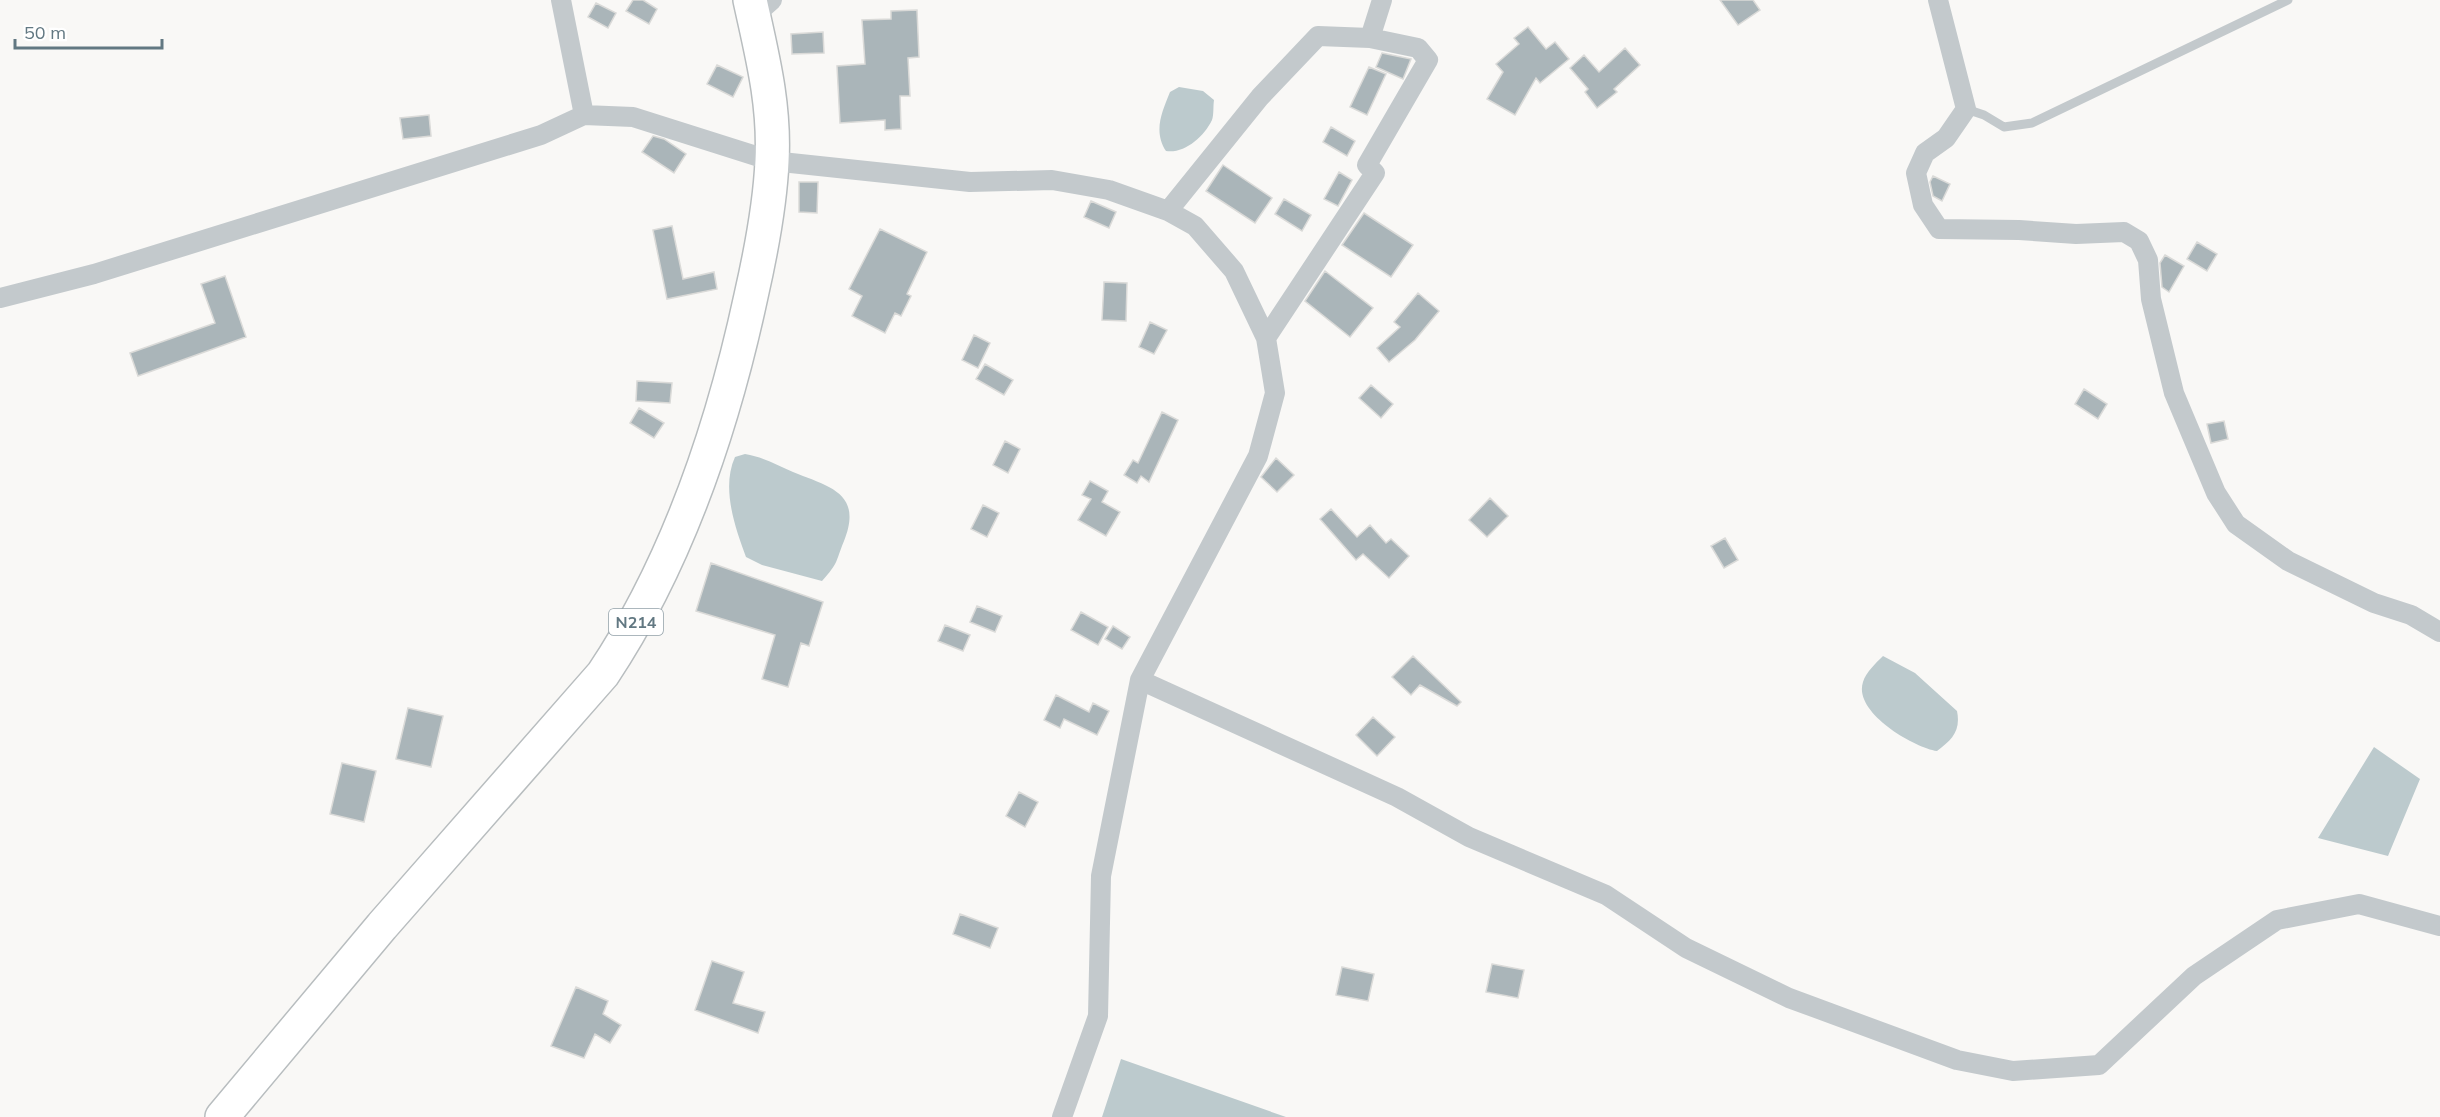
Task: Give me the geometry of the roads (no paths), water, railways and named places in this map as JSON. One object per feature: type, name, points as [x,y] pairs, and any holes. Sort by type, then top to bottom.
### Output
[{"type":"highway","name":"N214","points":[[222,1117],[382,926],[603,674],[628,637],[658,580],[725,404],[763,243],[772,161],[767,78],[759,5]]},
{"type":"street","points":[[561,0],[584,115]]},
{"type":"street","points":[[1370,38],[1382,0]]},
{"type":"street","points":[[1938,0],[1966,109],[1946,138],[1925,153],[1916,173],[1923,205],[1939,229],[2019,230],[2076,234],[2124,232],[2139,241],[2148,260],[2151,299],[2174,393],[2216,493],[2236,524],[2288,561],[2374,603],[2411,615],[2440,632]]},
{"type":"street","points":[[1168,211],[1260,98],[1318,36],[1370,38],[1418,48],[1428,60],[1367,165],[1375,173],[1266,338]]},
{"type":"street","points":[[0,298],[94,274],[541,135],[584,115],[633,117],[772,161],[970,182],[1052,180],[1109,190],[1168,211],[1196,226],[1234,271],[1266,338],[1275,393],[1258,456],[1140,680],[1101,876],[1098,1016],[1062,1117]]},
{"type":"street","points":[[1140,680],[1397,797],[1469,837],[1606,895],[1686,948],[1789,998],[1957,1060],[2013,1071],[2099,1065],[2194,976],[2277,920],[2358,904],[2440,926]]},
{"type":"lane","points":[[1966,109],[2004,127],[2032,123],[2288,0]]}]
